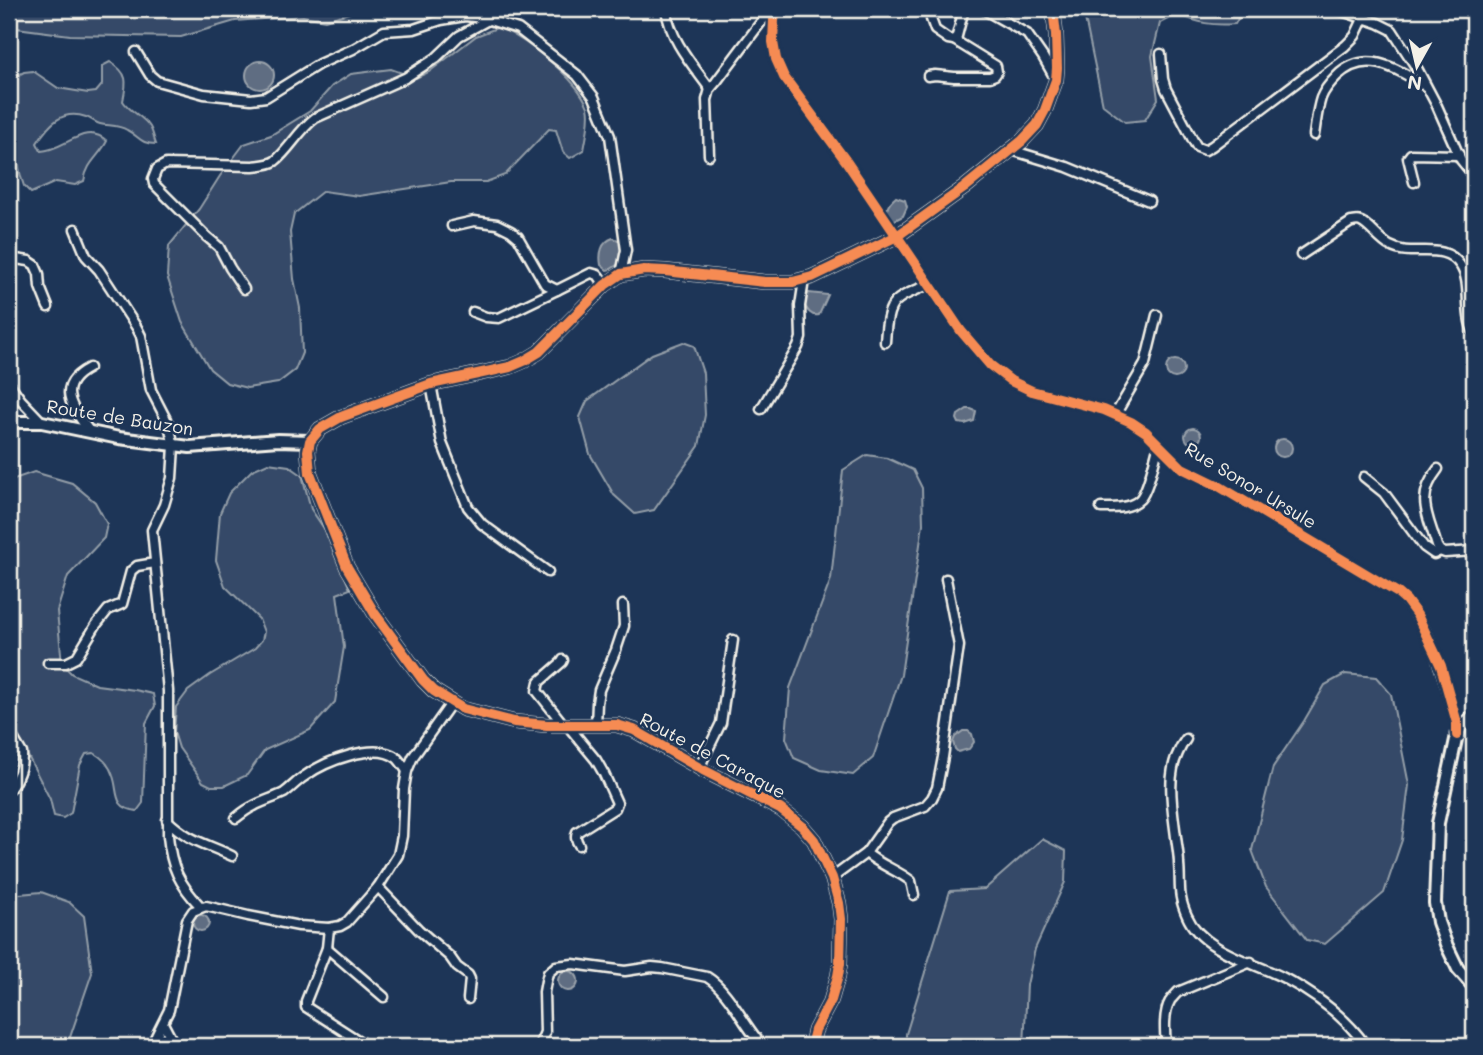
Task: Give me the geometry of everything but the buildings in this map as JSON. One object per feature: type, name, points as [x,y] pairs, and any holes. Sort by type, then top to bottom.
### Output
[{"type":"street","points":[[666,9],[678,43],[710,89]]},
{"type":"street","points":[[709,155],[707,100],[710,89],[774,9]]},
{"type":"street","name":"Rue Sonor Ursule","points":[[774,9],[773,41],[776,59],[784,77],[846,161],[966,338],[982,357],[1011,382],[1032,391],[1115,415],[1139,427],[1192,475],[1217,485],[1398,593],[1417,615],[1441,666],[1457,723],[1457,735]]},
{"type":"street","points":[[954,40],[964,9]]},
{"type":"street","points":[[985,9],[1027,34],[1056,80]]},
{"type":"street","points":[[310,441],[320,429],[341,417],[430,384],[510,367],[524,361],[548,344],[605,285],[621,274],[654,270],[779,283],[804,280],[897,236],[1012,150],[1037,125],[1056,80],[1053,9]]},
{"type":"street","points":[[1336,9],[1364,17],[1392,30],[1428,88],[1465,167],[1474,176]]},
{"type":"street","points":[[135,52],[157,81],[204,94],[251,99],[266,97],[319,64],[384,31],[414,29],[465,16],[483,16],[518,29],[577,75],[594,97],[610,136],[617,176],[626,250],[621,274]]},
{"type":"street","points":[[244,289],[219,247],[154,184],[157,169],[166,164],[253,166],[274,161],[315,118],[405,78],[436,58],[483,16]]},
{"type":"street","points":[[1161,54],[1166,89],[1194,142],[1205,150],[1345,46],[1355,36],[1364,17]]},
{"type":"street","points":[[928,76],[990,77],[997,72],[996,66],[935,30],[931,19]]},
{"type":"street","points":[[1314,135],[1324,92],[1349,66],[1359,62],[1374,62],[1401,72],[1428,88]]},
{"type":"street","points":[[1012,150],[1068,167],[1149,201]]},
{"type":"street","points":[[1414,182],[1408,158],[1411,154],[1459,155]]},
{"type":"street","points":[[452,226],[474,221],[497,224],[511,231],[518,237],[545,284],[556,290]]},
{"type":"street","points":[[1301,255],[1356,221],[1399,250],[1431,250],[1451,256],[1464,271],[1468,312],[1474,333]]},
{"type":"street","points":[[75,229],[86,256],[99,270],[141,336],[151,390],[169,425],[174,446],[172,478],[164,505],[152,530],[168,691],[167,820],[173,865],[186,891],[201,907]]},
{"type":"street","points":[[9,258],[29,261],[35,265],[48,307]]},
{"type":"street","points":[[473,312],[499,318],[591,273],[598,275],[605,285]]},
{"type":"street","points":[[761,409],[801,338],[799,310],[804,280]]},
{"type":"street","points":[[885,342],[893,304],[930,284]]},
{"type":"street","points":[[1115,415],[1145,364],[1157,315]]},
{"type":"street","points":[[89,368],[77,374],[69,388],[76,413],[90,432]]},
{"type":"street","points":[[9,383],[42,422]]},
{"type":"street","points":[[430,384],[442,443],[468,508],[482,524],[548,572]]},
{"type":"street","name":"Route de Bauzon","points":[[9,422],[42,422],[174,446],[203,447],[278,440],[310,441]]},
{"type":"street","name":"Route de Caraque","points":[[310,441],[310,473],[347,567],[375,614],[434,691],[463,709],[514,722],[617,725],[634,730],[699,768],[780,809],[802,826],[814,840],[832,878],[840,911],[840,964],[835,989],[810,1046]]},
{"type":"street","points":[[1101,509],[1126,506],[1139,499],[1146,486],[1158,444]]},
{"type":"street","points":[[1438,469],[1429,481],[1424,503],[1440,551]]},
{"type":"street","points":[[1364,477],[1384,493],[1424,547],[1434,554],[1440,551],[1474,551]]},
{"type":"street","points":[[48,663],[66,663],[76,658],[108,610],[122,604],[131,571],[137,566],[155,562]]},
{"type":"street","points":[[832,878],[866,853],[888,822],[925,806],[937,788],[959,646],[946,579]]},
{"type":"street","points":[[596,725],[599,690],[624,626],[623,605]]},
{"type":"street","points":[[699,768],[721,723],[733,640]]},
{"type":"street","points":[[563,660],[539,682],[537,691],[596,760],[617,803],[615,808],[577,832],[575,836],[579,845]]},
{"type":"street","points":[[151,1046],[169,1010],[187,920],[192,911],[211,907],[280,923],[329,928],[347,922],[378,887],[398,855],[401,844],[407,771],[413,757],[452,702]]},
{"type":"street","points":[[1474,715],[1457,735],[1438,823],[1435,902],[1437,922],[1446,944],[1458,969],[1474,987]]},
{"type":"street","points":[[9,731],[22,753],[22,763],[9,790]]},
{"type":"street","points":[[1186,739],[1175,760],[1172,782],[1180,865],[1179,891],[1192,926],[1201,936],[1222,950],[1283,978],[1323,1002],[1346,1022],[1366,1046]]},
{"type":"street","points":[[236,818],[256,804],[286,791],[318,767],[343,757],[359,753],[390,754],[398,759],[407,771]]},
{"type":"street","points":[[167,820],[192,840],[232,856]]},
{"type":"street","points":[[866,853],[911,881],[915,895]]},
{"type":"street","points":[[378,887],[468,975],[468,999]]},
{"type":"street","points":[[329,928],[327,948],[306,1007],[367,1046]]},
{"type":"street","points":[[327,948],[384,997]]},
{"type":"street","points":[[1166,1046],[1167,1011],[1170,1000],[1178,992],[1251,962]]},
{"type":"street","points":[[539,1046],[545,1032],[544,992],[548,973],[556,966],[573,964],[618,971],[663,968],[707,977],[732,1003],[763,1046]]},
{"type":"street","points":[[163,1023],[174,1046]]},
{"type":"shaded area","points":[[9,9],[355,9],[325,20],[303,16],[235,21],[181,37],[70,35],[9,27]]},
{"type":"shaded area","points":[[1083,9],[1240,9],[1242,12],[1235,24],[1205,23],[1177,14],[1160,23],[1152,56],[1158,99],[1145,120],[1125,122],[1103,105]]},
{"type":"shaded area","points":[[499,27],[550,61],[582,95],[589,111],[584,150],[570,158],[563,152],[556,130],[549,129],[505,175],[486,182],[451,182],[359,196],[323,191],[294,214],[290,232],[294,279],[300,308],[302,353],[295,370],[278,383],[247,388],[227,383],[210,369],[182,322],[167,276],[169,246],[199,209],[244,144],[271,135],[310,111],[332,86],[351,74],[391,69],[416,78],[429,72],[476,36]]},
{"type":"shaded area","points":[[260,61],[270,65],[274,75],[270,85],[260,89],[250,85],[246,75],[250,65]]},
{"type":"shaded area","points":[[110,62],[124,74],[123,101],[147,123],[156,144],[143,141],[124,128],[98,123],[77,115],[63,117],[51,124],[37,143],[41,151],[83,135],[99,136],[107,141],[90,164],[84,181],[75,185],[56,182],[31,193],[24,186],[17,159],[9,146],[9,80],[24,72],[33,71],[58,88],[96,92],[102,85],[102,66]]},
{"type":"shaded area","points":[[896,197],[905,200],[907,207],[903,216],[893,221],[887,217],[887,210]]},
{"type":"shaded area","points":[[613,238],[621,241],[623,249],[620,263],[607,270],[601,265],[601,253],[603,245]]},
{"type":"shaded area","points":[[809,293],[828,295],[819,315],[812,314],[804,304]]},
{"type":"shaded area","points":[[683,342],[694,346],[703,373],[705,415],[699,446],[654,510],[635,514],[614,495],[590,454],[580,417],[587,401],[652,354]]},
{"type":"shaded area","points":[[1175,360],[1181,363],[1184,369],[1181,375],[1175,378],[1169,375],[1166,369],[1169,363]]},
{"type":"shaded area","points":[[967,409],[976,411],[974,421],[959,423],[958,415]]},
{"type":"shaded area","points":[[1190,428],[1196,428],[1201,436],[1199,442],[1190,444],[1185,439],[1185,433]]},
{"type":"shaded area","points":[[1279,439],[1287,439],[1292,448],[1290,455],[1279,457],[1274,452],[1274,444]]},
{"type":"shaded area","points":[[867,455],[887,458],[913,470],[922,488],[923,524],[901,675],[873,758],[853,775],[821,770],[794,758],[786,738],[790,688],[831,579],[843,470]]},
{"type":"shaded area","points":[[268,463],[289,466],[302,475],[311,509],[327,533],[350,589],[337,594],[344,647],[335,702],[310,730],[265,750],[247,775],[224,786],[211,786],[203,782],[179,748],[174,732],[176,707],[188,691],[255,648],[262,640],[264,632],[259,619],[225,586],[216,560],[220,513],[229,493],[252,470]]},
{"type":"shaded area","points":[[34,472],[72,483],[95,502],[107,524],[104,538],[68,576],[57,611],[62,664],[72,674],[97,685],[153,694],[155,706],[146,723],[143,803],[137,811],[120,803],[110,769],[94,753],[86,754],[80,765],[71,813],[63,818],[54,816],[50,799],[9,719],[9,488],[14,479]]},
{"type":"shaded area","points":[[1345,674],[1376,677],[1391,694],[1409,785],[1402,840],[1384,893],[1325,944],[1307,940],[1266,887],[1252,850],[1273,767],[1325,685]]},
{"type":"shaded area","points":[[963,731],[972,734],[974,742],[969,749],[958,752],[953,742]]},
{"type":"shaded area","points":[[1042,839],[1066,851],[1065,882],[1035,949],[1027,985],[1024,1046],[906,1046],[906,1034],[950,891],[985,889]]},
{"type":"shaded area","points":[[41,892],[69,902],[84,916],[92,973],[67,1046],[28,1046],[14,1040],[9,1042],[9,895]]},
{"type":"shaded area","points":[[198,915],[204,915],[209,923],[207,929],[198,931],[193,926],[193,920]]},
{"type":"shaded area","points":[[568,971],[575,974],[578,981],[575,988],[568,991],[561,988],[558,981],[561,974]]},
{"type":"cycle path","points":[[777,9],[773,42],[776,59],[784,77],[846,161],[961,331],[990,365],[1011,381],[1032,391],[1104,410],[1131,422],[1146,432],[1182,468],[1217,485],[1398,593],[1417,615],[1441,666],[1457,723],[1457,735]]},
{"type":"cycle path","points":[[811,1046],[815,1030],[831,1000],[838,976],[841,919],[832,878],[814,840],[802,826],[780,809],[703,770],[634,730],[617,725],[514,722],[463,709],[434,691],[375,614],[347,567],[310,473],[310,441],[320,429],[341,417],[431,384],[510,367],[524,361],[539,352],[605,285],[621,274],[644,270],[765,282],[793,282],[812,277],[897,236],[964,188],[1022,141],[1037,125],[1056,80],[1053,9]]}]
